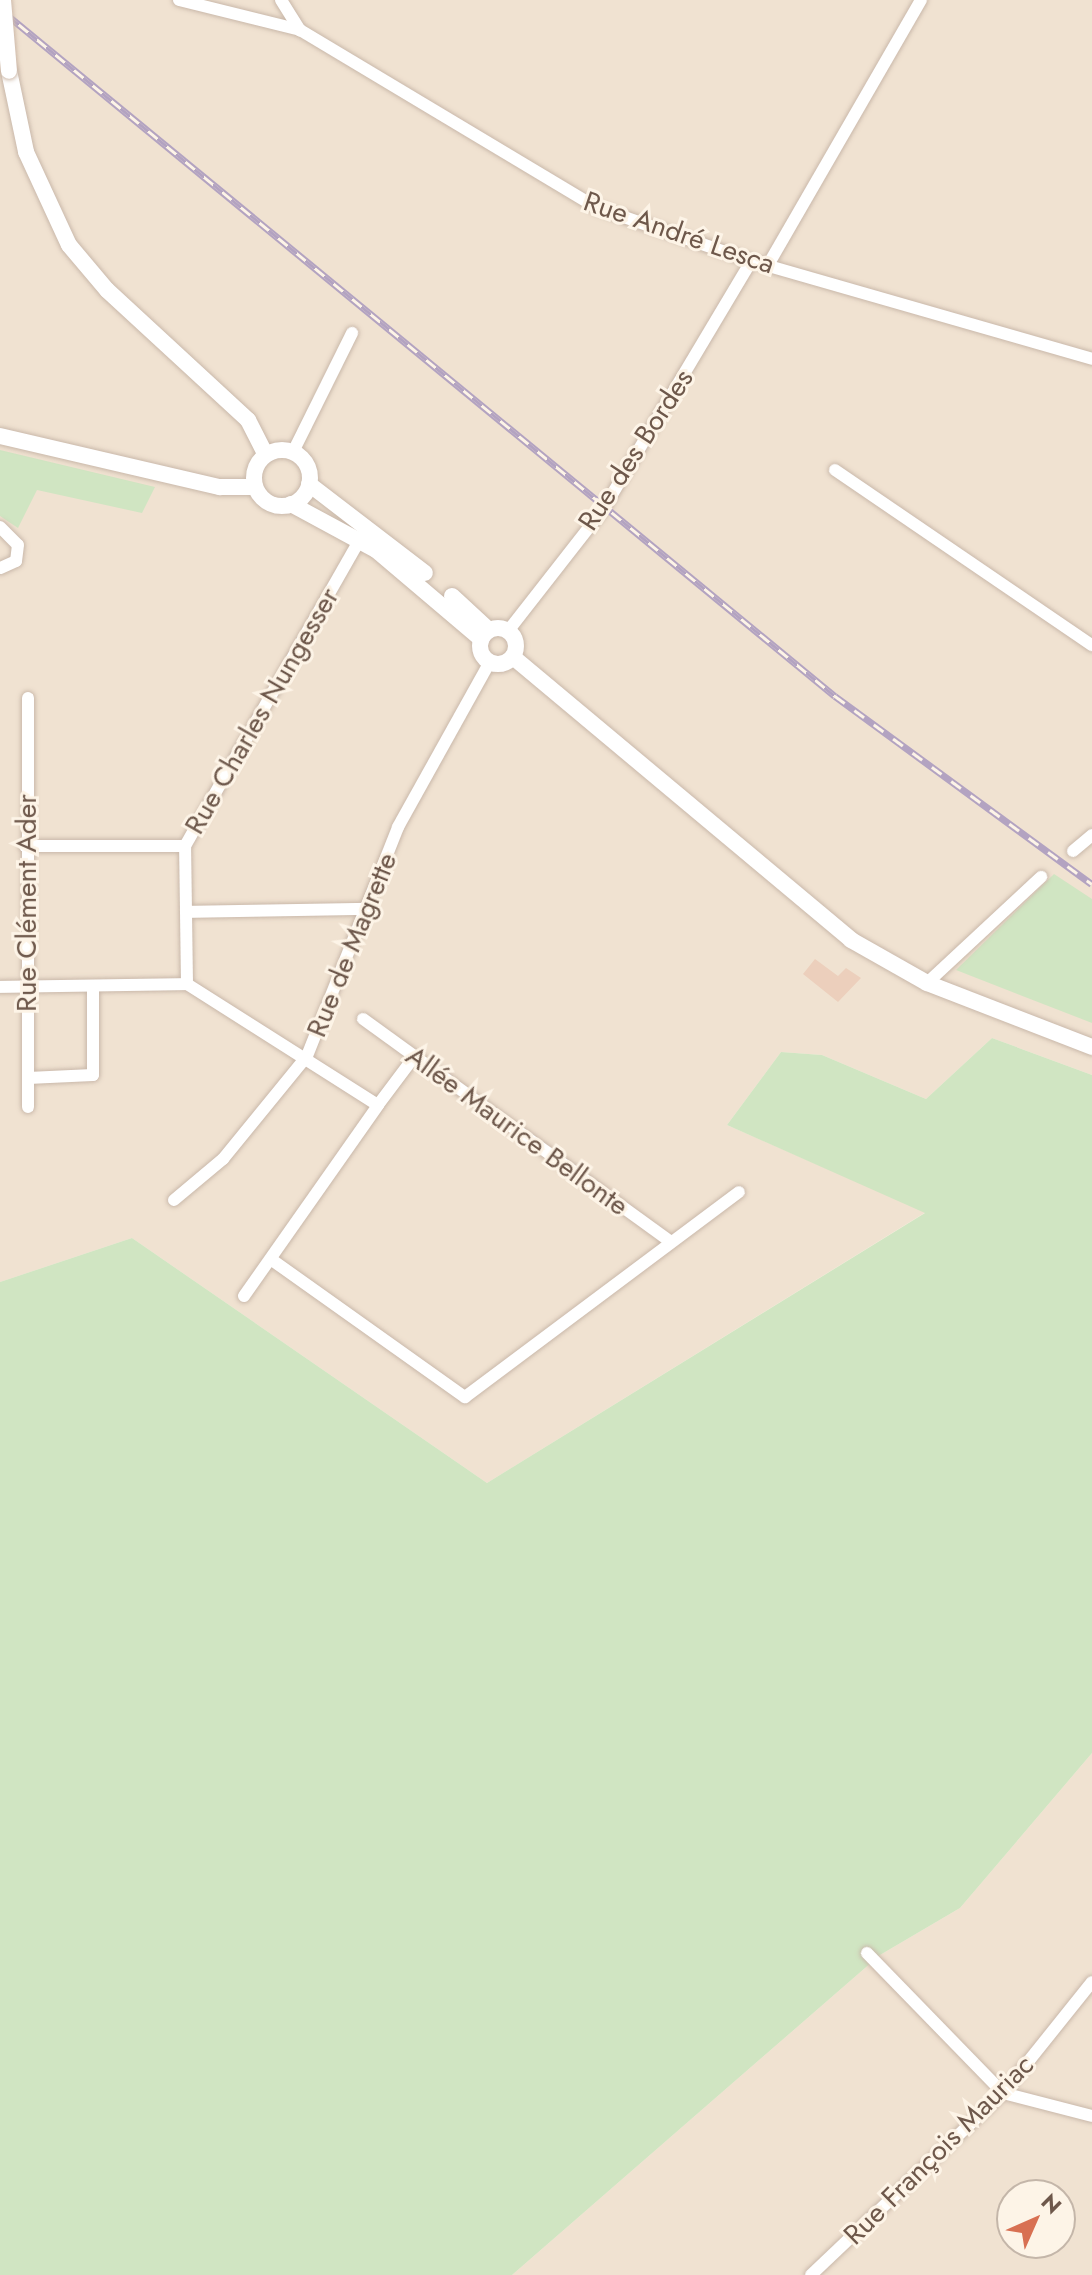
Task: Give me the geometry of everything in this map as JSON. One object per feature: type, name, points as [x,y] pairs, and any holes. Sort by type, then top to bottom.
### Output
[{"type":"main road","points":[[3,0],[9,71],[26,152],[69,245],[107,290],[248,420],[266,455]]},
{"type":"main road","points":[[0,436],[220,487],[255,487],[274,505],[291,504],[360,539],[485,635],[508,631],[517,646],[513,657]]},
{"type":"main road","points":[[255,487],[255,469],[266,455],[293,452],[309,469],[309,484],[291,504]]},
{"type":"main road","points":[[309,484],[485,635],[490,662],[513,657]]},
{"type":"main road","points":[[513,657],[822,919],[927,983],[1092,1047]]},
{"type":"street","name":"Rue André Lesca","points":[[179,0],[228,6],[300,30],[347,53],[552,186],[751,261],[1092,359]]},
{"type":"street","points":[[281,0],[300,30]]},
{"type":"street","points":[[768,265],[921,0]]},
{"type":"street","name":"Rue des Bordes","points":[[508,631],[604,508],[751,261]]},
{"type":"street","points":[[293,452],[352,333]]},
{"type":"street","points":[[835,470],[1092,645]]},
{"type":"street","points":[[0,527],[18,545],[16,561],[0,568]]},
{"type":"street","name":"Rue Charles Nungesser","points":[[187,984],[185,846],[360,539]]},
{"type":"street","name":"Rue de Magrette","points":[[174,1200],[223,1159],[307,1056],[407,809],[490,662]]},
{"type":"street","name":"Rue Clément Ader","points":[[28,698],[25,846],[28,1107]]},
{"type":"street","points":[[1073,851],[1092,835]]},
{"type":"street","points":[[25,846],[185,846]]},
{"type":"street","points":[[927,983],[1041,877]]},
{"type":"street","points":[[186,912],[365,909]]},
{"type":"street","points":[[0,987],[187,984],[307,1056],[378,1105]]},
{"type":"street","points":[[28,1078],[93,1075],[93,986]]},
{"type":"street","name":"Allée Maurice Bellonte","points":[[363,1019],[671,1242]]},
{"type":"street","points":[[244,1296],[414,1057]]},
{"type":"street","points":[[272,1260],[465,1397],[739,1192]]},
{"type":"street","points":[[867,1953],[1003,2093],[1092,2116]]},
{"type":"street","name":"Rue François Mauriac","points":[[811,2275],[1003,2093],[1092,1982]]},
{"type":"shaded area","points":[[0,0],[1092,0],[1092,1075],[992,1038],[926,1099],[822,1055],[781,1052],[727,1125],[926,1212],[487,1483],[132,1238],[0,1282]]},
{"type":"shaded area","points":[[1092,1753],[1092,2275],[512,2275],[880,1955],[960,1908]]},
{"type":"green space","points":[[0,450],[155,487],[142,513],[37,490],[18,528],[0,516]]},
{"type":"green space","points":[[1054,874],[1092,899],[1092,1023],[956,970]]},
{"type":"green space","points":[[992,1038],[1092,1075],[1092,1753],[960,1908],[880,1955],[512,2275],[0,2275],[0,1282],[132,1238],[487,1483],[925,1213],[727,1125],[781,1052],[822,1055],[926,1099]]},
{"type":"building","points":[[815,959],[838,976],[846,968],[861,978],[838,1002],[803,974]]},
{"type":"railway","points":[[0,9],[835,696],[1092,884]]}]
